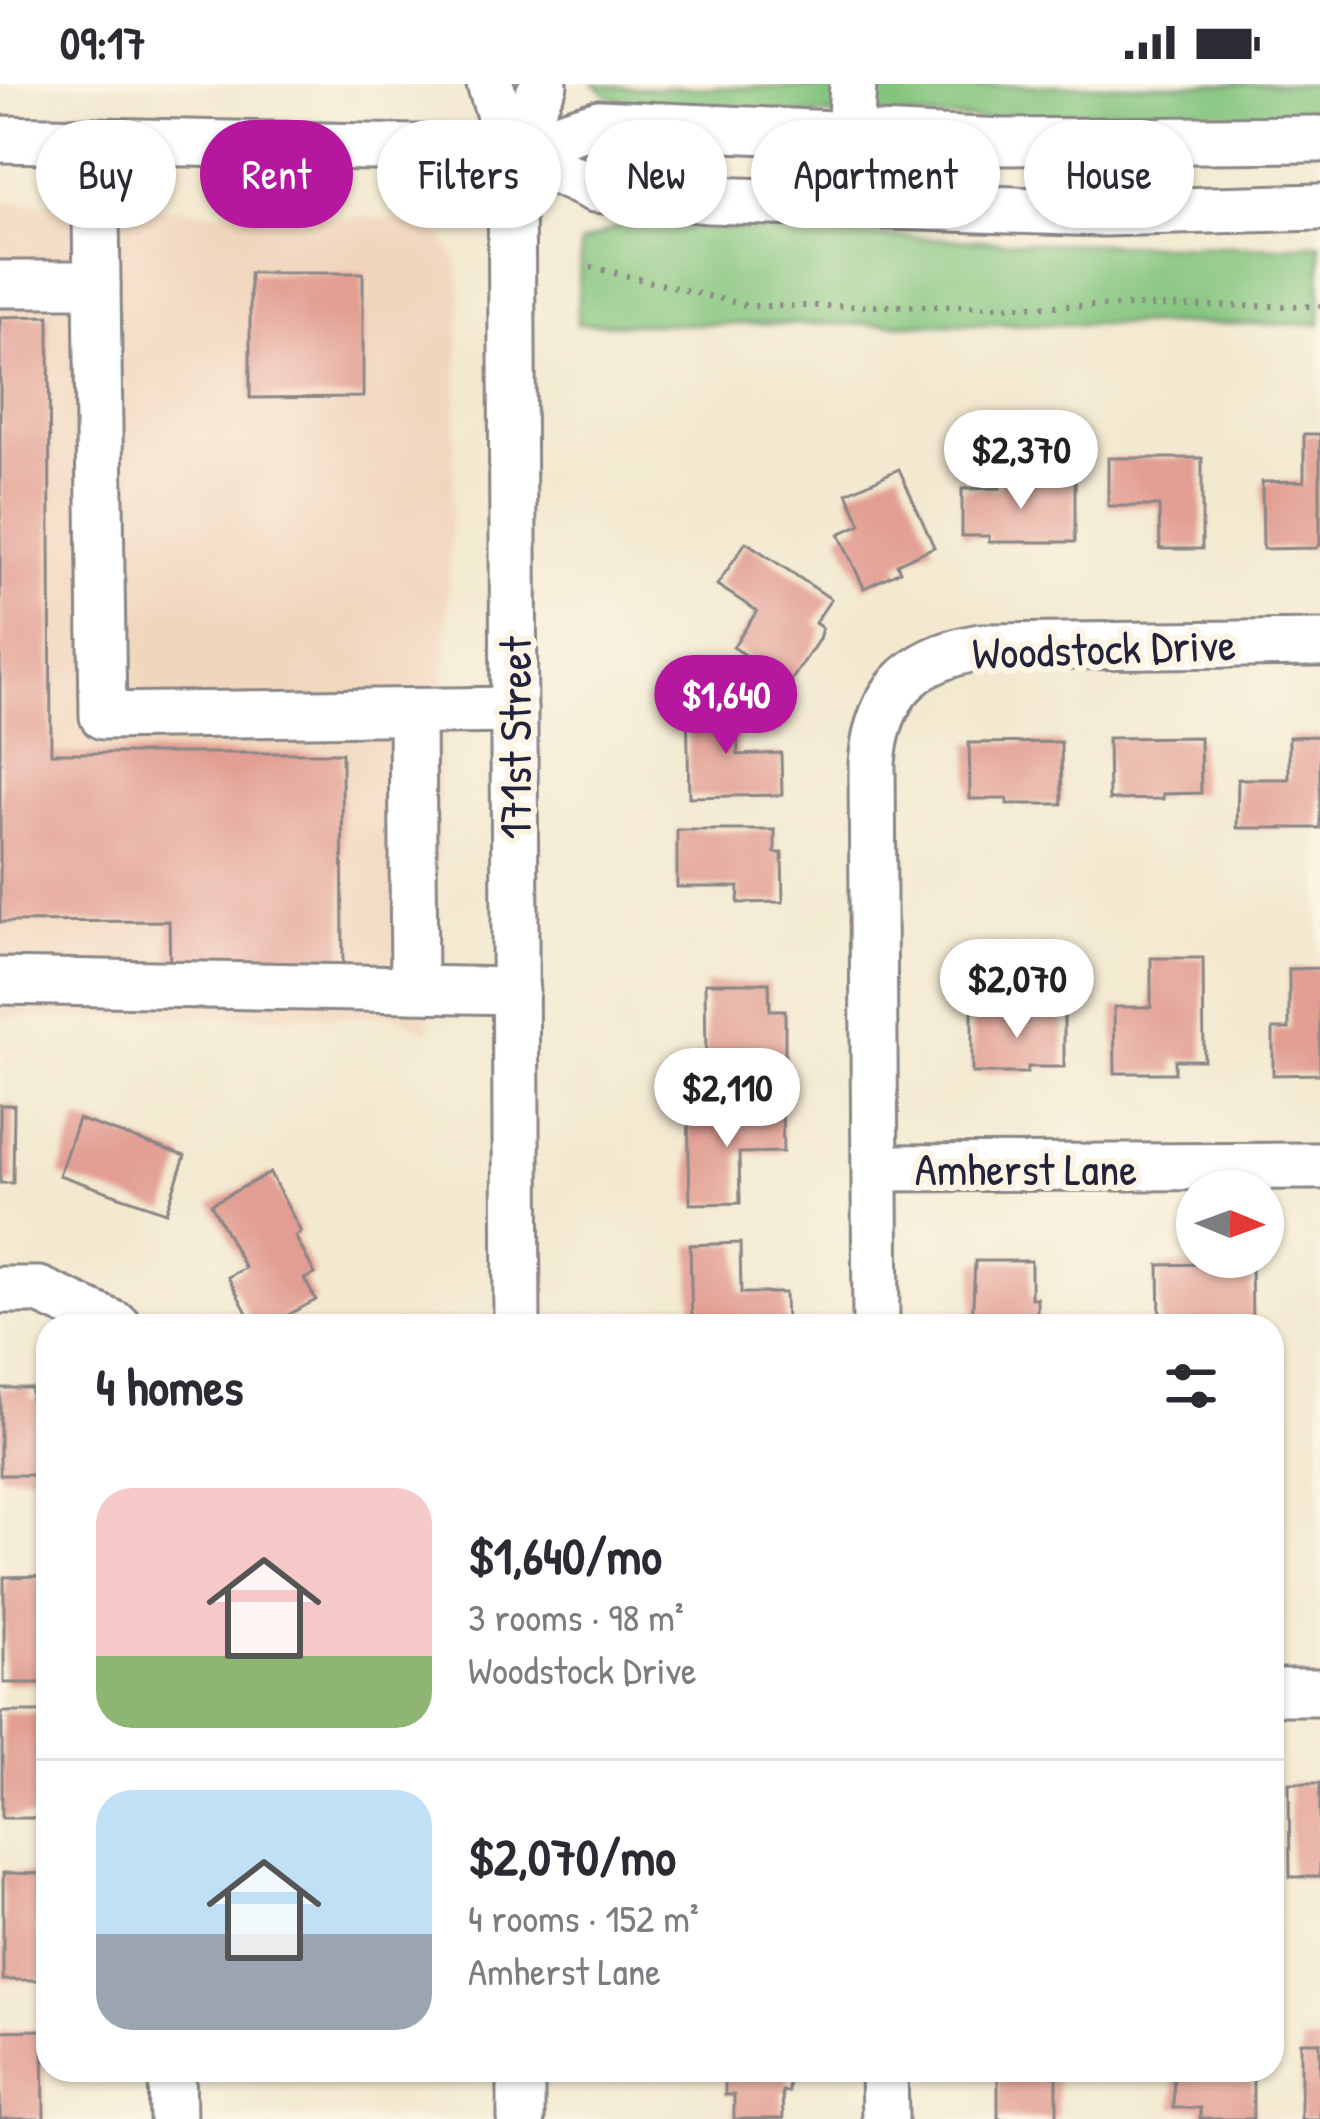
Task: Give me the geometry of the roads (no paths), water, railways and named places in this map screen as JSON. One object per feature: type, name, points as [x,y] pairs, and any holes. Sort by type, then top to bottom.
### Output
[{"type":"street","name":"171st Street","points":[[490,84],[501,120]]},
{"type":"street","name":"171st Street","points":[[526,120],[544,84]]},
{"type":"street","points":[[851,120],[853,84]]},
{"type":"street","points":[[561,135],[599,124],[751,131]]},
{"type":"street","points":[[0,139],[36,140]]},
{"type":"street","points":[[1000,142],[1320,139]]},
{"type":"street","points":[[176,143],[377,147]]},
{"type":"street","points":[[561,173],[595,189],[710,200],[1102,214],[1320,207]]},
{"type":"street","points":[[96,228],[103,716],[514,710]]},
{"type":"street","name":"171st Street","points":[[511,228],[517,1314]]},
{"type":"street","points":[[0,284],[97,284]]},
{"type":"street","name":"Woodstock Drive","points":[[876,1314],[872,763],[882,710],[921,665],[946,653],[980,647],[1320,643]]},
{"type":"street","points":[[412,712],[414,989]]},
{"type":"street","points":[[0,981],[516,991]]},
{"type":"street","name":"Amherst Lane","points":[[875,1168],[1320,1166]]},
{"type":"street","points":[[0,1290],[39,1290],[92,1314]]},
{"type":"street","points":[[1284,1692],[1320,1692]]},
{"type":"street","points":[[172,2082],[173,2119]]},
{"type":"street","points":[[521,2082],[521,2119]]},
{"type":"street","points":[[884,2082],[885,2119]]}]
